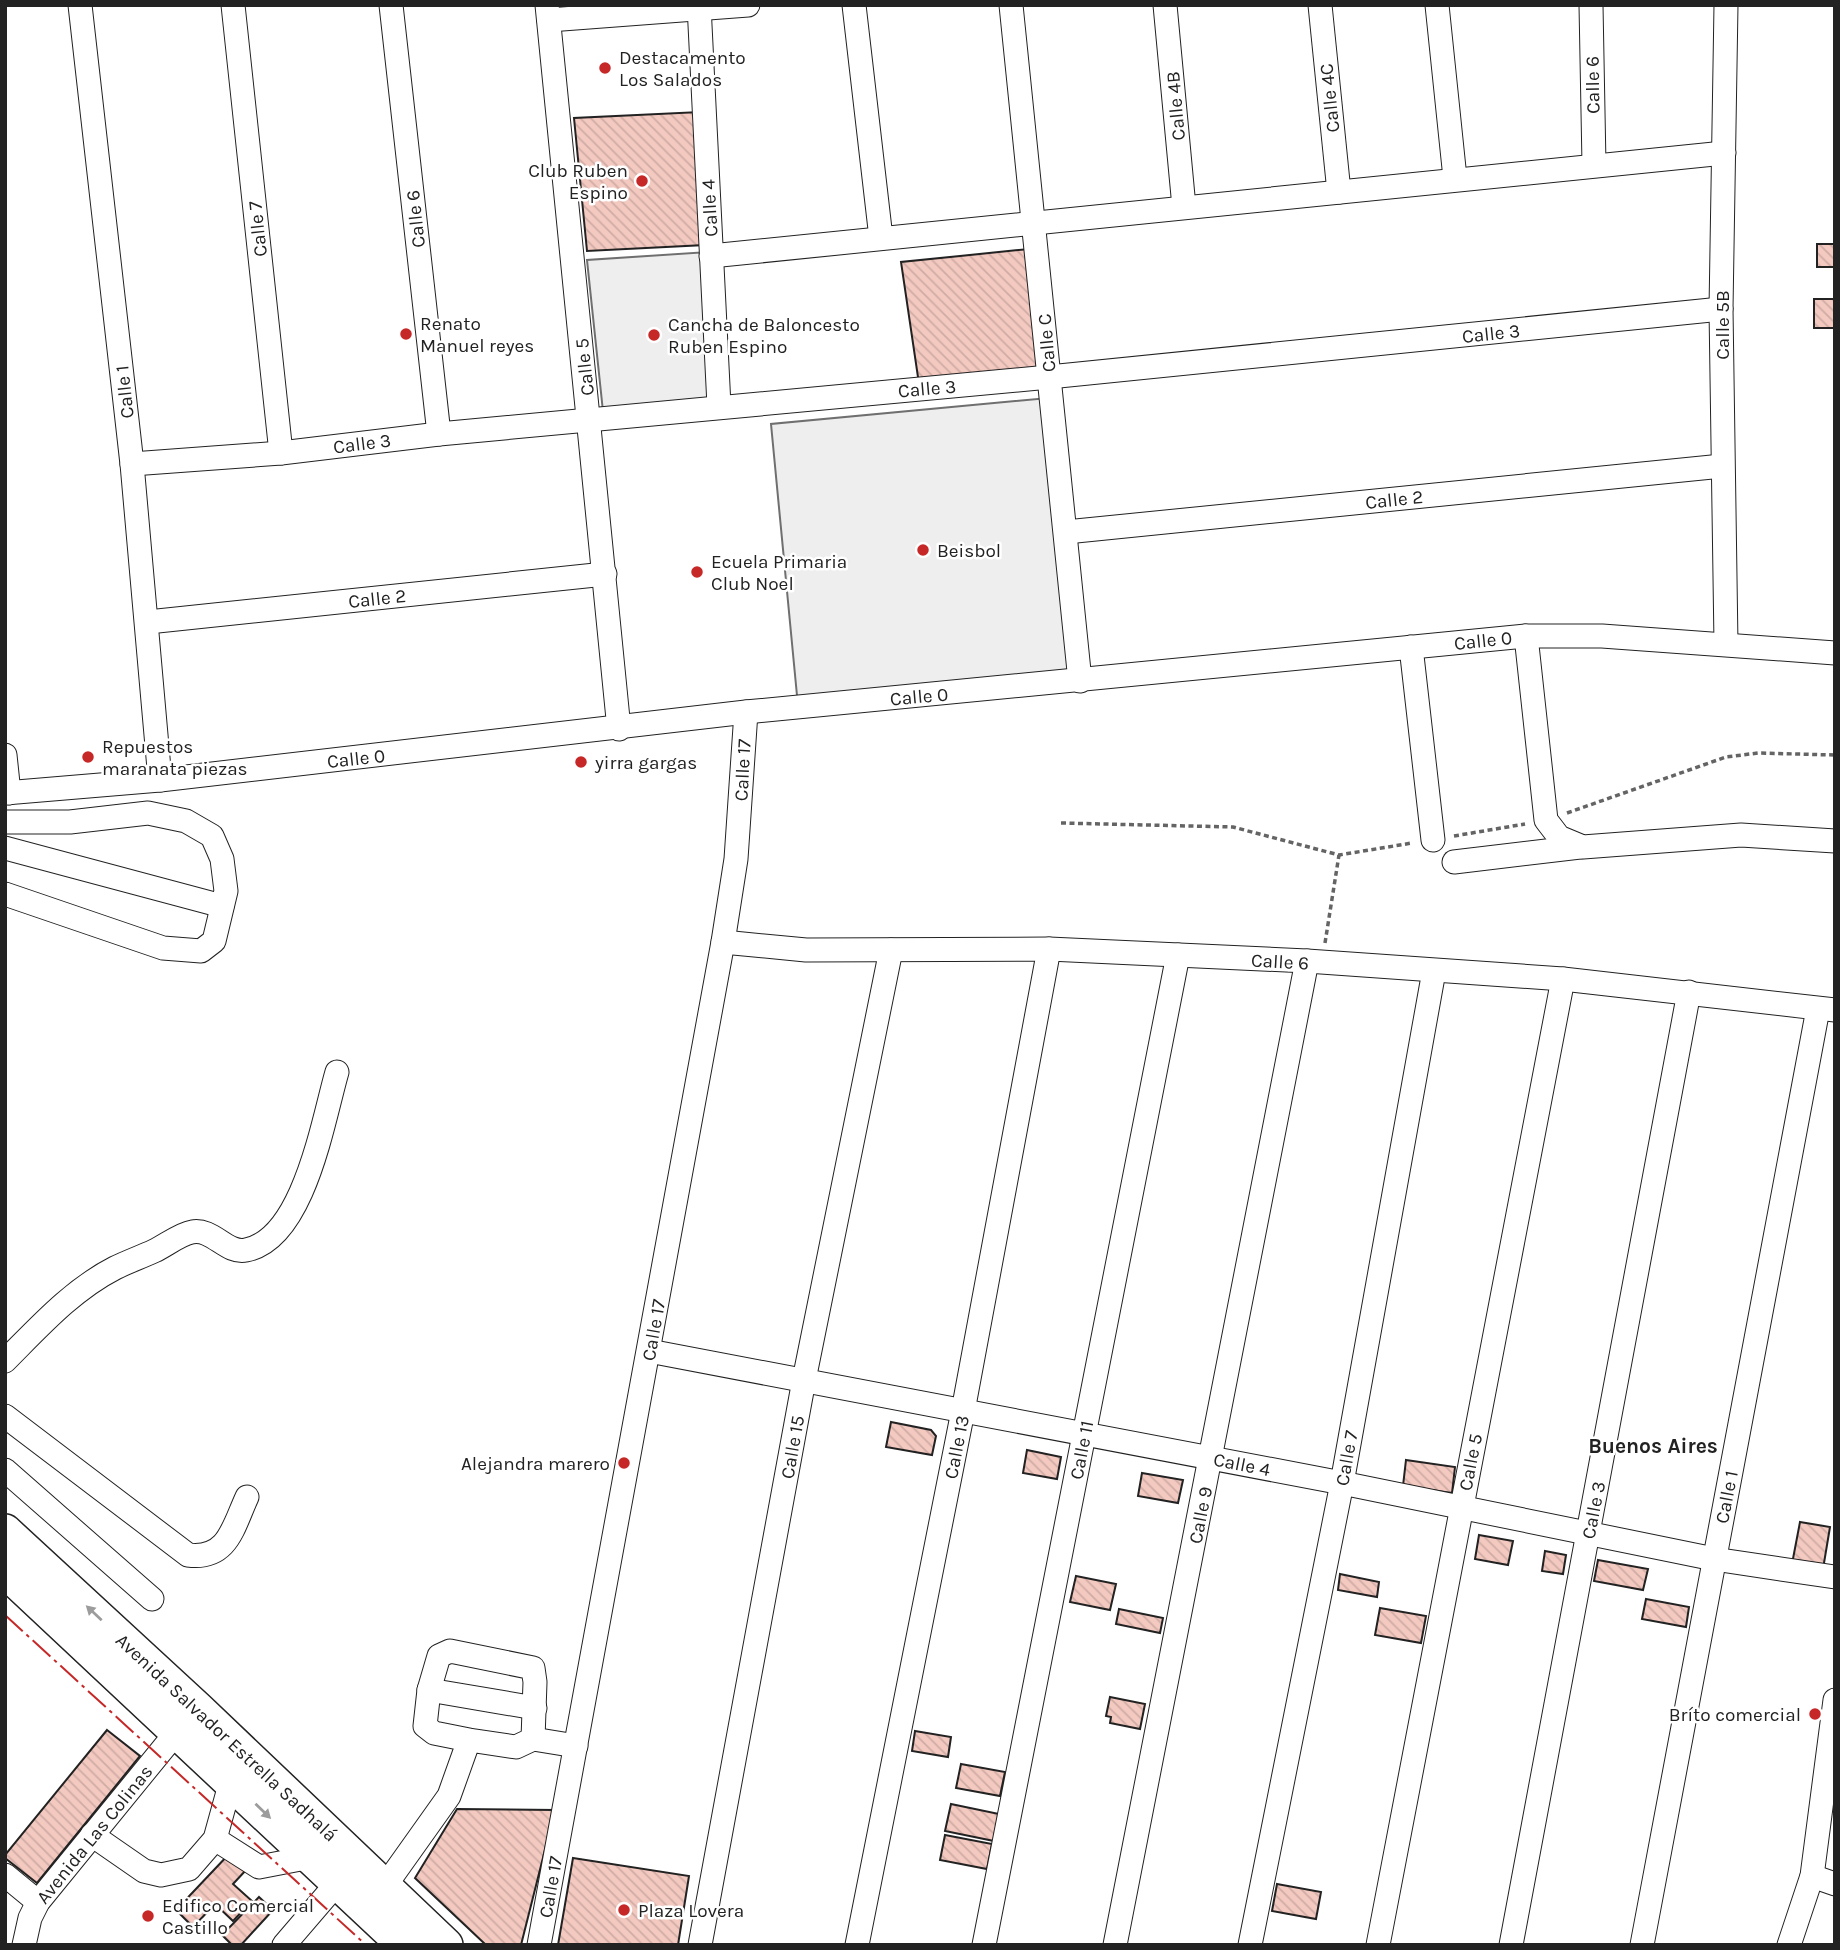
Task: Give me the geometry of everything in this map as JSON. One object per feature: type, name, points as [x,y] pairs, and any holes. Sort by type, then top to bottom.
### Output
[{"type":"highway","name":"Avenida Salvador Estrella Sadhalá","points":[[5,1531],[188,1719],[231,1781],[404,1945]]},
{"type":"highway","name":"Avenida Salvador Estrella Sadhalá","points":[[5,1571],[188,1719],[385,1886],[446,1945]]},
{"type":"highway","points":[[5,1594],[143,1717],[188,1719]]},
{"type":"street","name":"Calle 1","points":[[80,5],[132,464],[160,780]]},
{"type":"street","name":"Calle 7","points":[[233,5],[281,453]]},
{"type":"street","name":"Calle 6","points":[[391,5],[439,434]]},
{"type":"street","points":[[548,13],[748,5]]},
{"type":"street","points":[[854,5],[881,238]]},
{"type":"street","name":"Calle C","points":[[1011,5],[1080,681]]},
{"type":"street","name":"Calle 4B","points":[[1165,5],[1184,207]]},
{"type":"street","name":"Calle 4C","points":[[1320,5],[1339,192]]},
{"type":"street","points":[[1437,5],[1455,178]]},
{"type":"street","name":"Calle 6","points":[[1591,5],[1594,165]]},
{"type":"street","name":"Calle 5B","points":[[1726,5],[1721,309],[1726,644]]},
{"type":"street","name":"Calle 4","points":[[699,7],[719,406]]},
{"type":"street","name":"Calle 5","points":[[548,13],[619,729]]},
{"type":"street","points":[[711,256],[1455,178],[1724,153]]},
{"type":"street","name":"Calle 3","points":[[132,464],[281,453],[439,434],[1049,377],[1721,309]]},
{"type":"street","name":"Calle 2","points":[[1066,531],[1722,466]]},
{"type":"street","name":"Calle 2","points":[[148,622],[605,574]]},
{"type":"street","points":[[1526,636],[1546,820],[1559,837],[1583,847]]},
{"type":"street","name":"Calle 0","points":[[7,793],[160,780],[619,729],[746,712],[1526,636],[1602,636],[1835,653]]},
{"type":"street","points":[[1411,648],[1433,839]]},
{"type":"street","name":"Calle 17","points":[[539,1945],[723,942],[736,859],[746,712]]},
{"type":"street","points":[[5,755],[7,793]]},
{"type":"street","points":[[5,822],[71,822],[148,813],[186,821],[212,836],[222,859],[226,891],[214,941],[201,951],[163,948],[5,894]]},
{"type":"street","points":[[1454,862],[1583,847],[1741,835],[1835,841]]},
{"type":"street","points":[[5,848],[222,906]]},
{"type":"street","name":"Calle 6","points":[[723,942],[806,950],[1049,948],[1313,962],[1563,979],[1826,1010]]},
{"type":"street","name":"Calle 13","points":[[857,1945],[963,1411],[1049,948]]},
{"type":"street","name":"Calle 15","points":[[700,1945],[804,1380],[891,950]]},
{"type":"street","name":"Calle 11","points":[[984,1945],[1178,955]]},
{"type":"street","name":"Calle 9","points":[[1115,1945],[1313,962]]},
{"type":"street","name":"Calle 7","points":[[1250,1945],[1342,1483],[1434,971]]},
{"type":"street","name":"Calle 5","points":[[1378,1945],[1563,979]]},
{"type":"street","name":"Calle 3","points":[[1511,1945],[1689,992]]},
{"type":"street","name":"Calle 1","points":[[1642,1945],[1714,1559],[1826,1010]]},
{"type":"street","points":[[5,1361],[60,1306],[103,1276],[192,1232],[208,1234],[225,1246],[243,1251],[260,1246],[286,1218],[306,1189],[337,1072]]},
{"type":"street","name":"Calle 4","points":[[649,1351],[1342,1483],[1461,1510],[1714,1559],[1835,1577]]},
{"type":"street","points":[[5,1416],[188,1555],[203,1557],[222,1548],[247,1497]]},
{"type":"street","points":[[5,1470],[152,1600]]},
{"type":"street","points":[[533,1739],[533,1668],[520,1663],[444,1652],[436,1661],[424,1719],[428,1730],[516,1747],[533,1739],[576,1746]]},
{"type":"street","points":[[429,1690],[535,1708]]},
{"type":"street","points":[[1788,1945],[1812,1876],[1835,1700]]},
{"type":"street","name":"Avenida Las Colinas","points":[[24,1945],[30,1918],[38,1902],[188,1719]]},
{"type":"street","points":[[385,1886],[449,1796],[469,1740]]},
{"type":"street","points":[[92,1835],[130,1864],[161,1875],[189,1869],[215,1839],[231,1781]]},
{"type":"street","points":[[215,1839],[258,1867],[311,1857]]},
{"type":"street","points":[[5,1875],[38,1902]]},
{"type":"street","points":[[1812,1876],[1835,1884]]},
{"type":"street","points":[[284,1945],[338,1882]]},
{"type":"path","points":[[1546,820],[1726,757],[1758,753],[1835,755]]},
{"type":"path","points":[[1061,823],[1233,827],[1339,855],[1329,927],[1313,962]]},
{"type":"shaded area","name":"Cancha de Baloncesto Ruben Espino","points":[[708,252],[717,409],[604,421],[587,260]]},
{"type":"shaded area","name":"Beisbol","points":[[1048,398],[1075,676],[798,706],[771,424]]},
{"type":"building","name":"Club Ruben Espino","points":[[700,112],[705,245],[587,251],[574,118]]},
{"type":"building","points":[[1817,244],[1835,244],[1835,267],[1817,267]]},
{"type":"building","points":[[1029,249],[1044,372],[919,384],[901,262]]},
{"type":"building","points":[[1814,299],[1835,299],[1835,328],[1814,328]]},
{"type":"building","points":[[891,1422],[931,1430],[936,1436],[932,1455],[886,1447]]},
{"type":"building","points":[[1027,1450],[1061,1457],[1057,1479],[1023,1473]]},
{"type":"building","points":[[1406,1460],[1455,1467],[1452,1493],[1403,1486]]},
{"type":"building","points":[[1142,1473],[1183,1480],[1178,1503],[1138,1496]]},
{"type":"building","points":[[1800,1522],[1830,1527],[1823,1569],[1792,1564]]},
{"type":"building","points":[[1479,1535],[1513,1541],[1508,1565],[1475,1559]]},
{"type":"building","points":[[1545,1551],[1566,1555],[1563,1574],[1542,1571]]},
{"type":"building","points":[[1598,1560],[1648,1569],[1643,1590],[1594,1581]]},
{"type":"building","points":[[1340,1574],[1379,1582],[1377,1597],[1338,1590]]},
{"type":"building","points":[[1076,1576],[1116,1584],[1110,1610],[1070,1602]]},
{"type":"building","points":[[1646,1599],[1689,1607],[1686,1627],[1642,1619]]},
{"type":"building","points":[[1380,1608],[1426,1616],[1421,1643],[1375,1635]]},
{"type":"building","points":[[1119,1609],[1163,1618],[1160,1633],[1116,1624]]},
{"type":"building","points":[[1110,1697],[1145,1704],[1140,1729],[1110,1723],[1111,1717],[1106,1716]]},
{"type":"building","points":[[107,1730],[140,1756],[37,1883],[5,1858],[5,1855]]},
{"type":"building","points":[[915,1731],[951,1737],[948,1757],[912,1751]]},
{"type":"building","points":[[961,1764],[1005,1772],[1000,1796],[956,1788]]},
{"type":"building","points":[[951,1804],[999,1814],[994,1841],[945,1831]]},
{"type":"building","points":[[457,1809],[555,1810],[521,1945],[486,1945],[415,1878]]},
{"type":"building","points":[[945,1835],[992,1844],[987,1869],[940,1860]]},
{"type":"building","points":[[230,1853],[247,1869],[233,1884],[252,1901],[233,1921],[215,1904],[193,1927],[176,1910]]},
{"type":"building","name":"Plaza Lovera","points":[[573,1858],[689,1876],[678,1945],[558,1945]]},
{"type":"building","points":[[1277,1884],[1321,1892],[1316,1919],[1272,1911]]},
{"type":"building","points":[[259,1897],[273,1910],[241,1945],[232,1945],[222,1935]]},
{"type":"power","points":[[5,1615],[366,1945]]},
{"type":"place","name":"Destacamento Los Salados","points":[[605,68]]},
{"type":"place","name":"Club Ruben Espino","points":[[642,181]]},
{"type":"place","name":"Renato Manuel reyes","points":[[406,334]]},
{"type":"place","name":"Cancha de Baloncesto Ruben Espino","points":[[654,335]]},
{"type":"place","name":"Beisbol","points":[[923,550]]},
{"type":"place","name":"Ecuela Primaria Club Noel","points":[[697,572]]},
{"type":"place","name":"Repuestos maranata piezas","points":[[88,757]]},
{"type":"place","name":"yirra gargas","points":[[581,762]]},
{"type":"place","name":"Alejandra marero","points":[[624,1463]]},
{"type":"place","name":"Bríto comercial","points":[[1815,1714]]},
{"type":"place","name":"Plaza Lovera","points":[[624,1910]]},
{"type":"place","name":"Edifico Comercial Castillo","points":[[148,1916]]},
{"type":"district","name":"Buenos Aires","points":[[1653,1446]]}]
